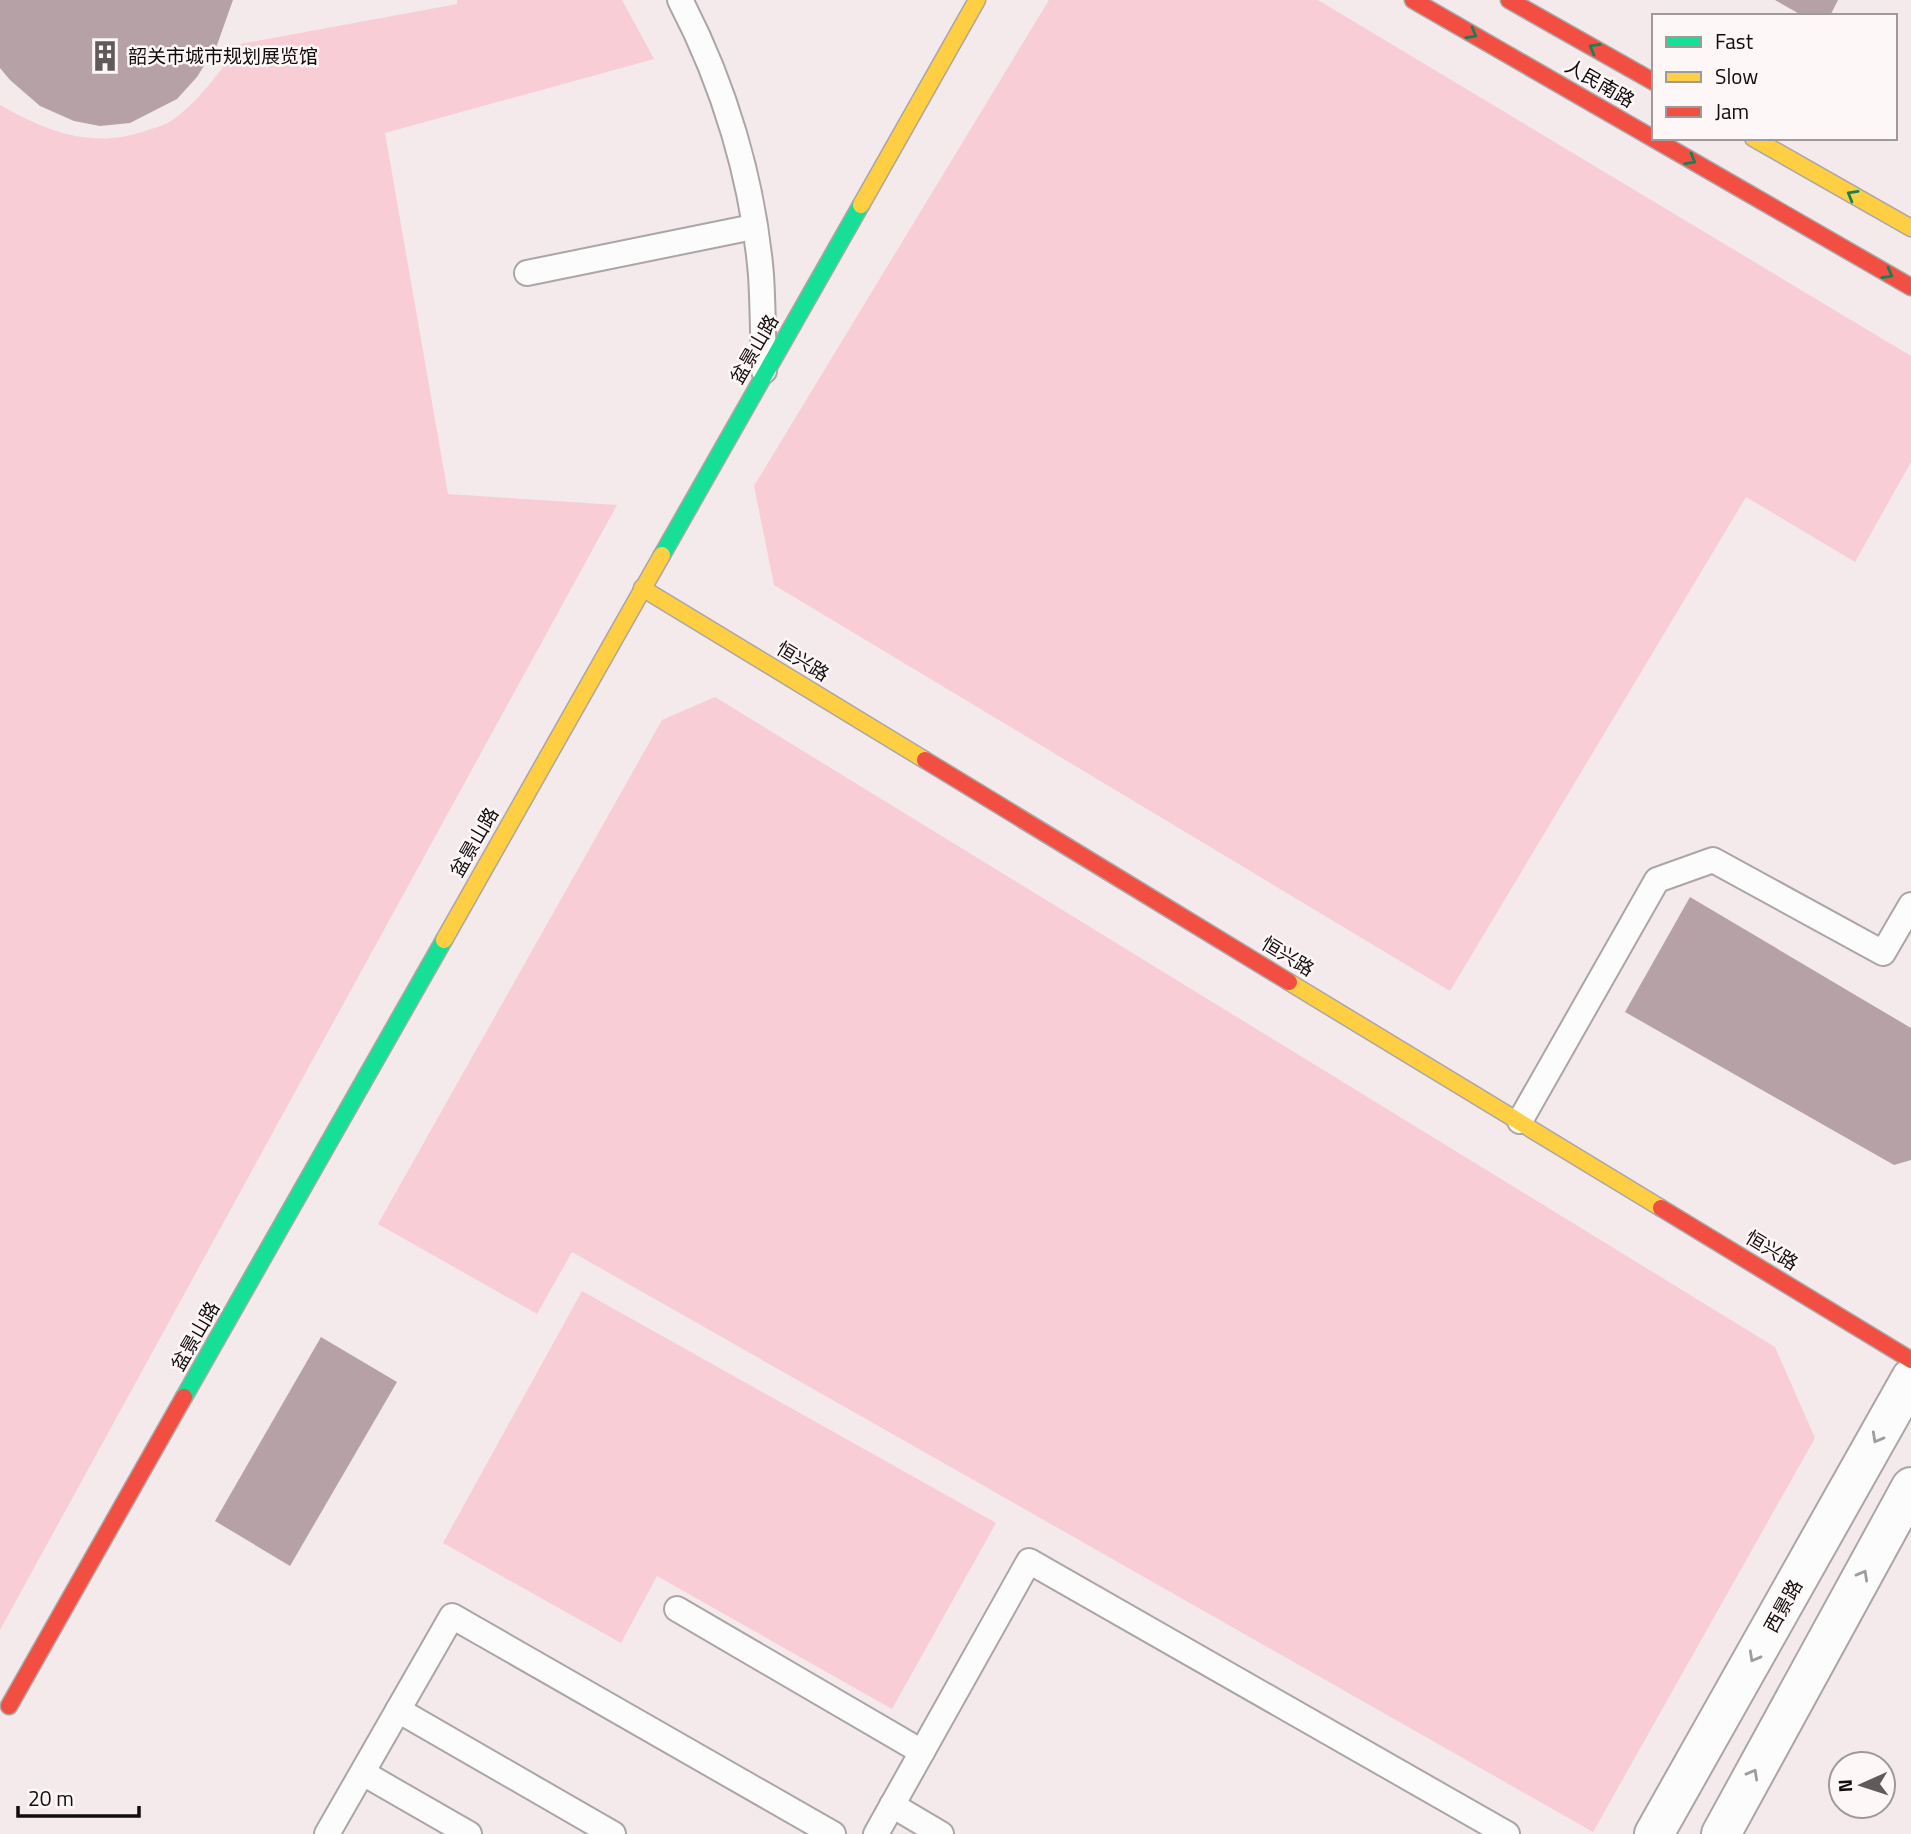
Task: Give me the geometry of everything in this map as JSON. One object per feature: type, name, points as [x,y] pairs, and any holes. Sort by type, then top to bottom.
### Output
[{"type":"street","name":"盆景山路","points":[[9,1706],[976,0]]},
{"type":"street","name":"人民南路","points":[[1413,0],[1652,138]]},
{"type":"street","name":"人民南路","points":[[1509,0],[1652,81]]},
{"type":"street","name":"人民南路","points":[[1656,140],[1911,287]]},
{"type":"street","points":[[1756,140],[1911,228]]},
{"type":"street","name":"恒兴路","points":[[642,588],[1911,1360]]},
{"type":"street","name":"西景路","points":[[1654,1834],[1911,1378]]},
{"type":"street","points":[[1721,1834],[1911,1487]]},
{"type":"lane","points":[[680,0],[703,44],[745,174],[761,274],[764,372]]},
{"type":"lane","points":[[527,273],[754,227]]},
{"type":"lane","points":[[1520,1121],[1657,880],[1713,860],[1882,953],[1911,905]]},
{"type":"lane","points":[[876,1834],[1029,1561],[1507,1834]]},
{"type":"lane","points":[[677,1609],[922,1752]]},
{"type":"lane","points":[[327,1834],[452,1616],[833,1834]]},
{"type":"lane","points":[[398,1710],[613,1834]]},
{"type":"lane","points":[[363,1773],[469,1834]]},
{"type":"lane","points":[[892,1805],[942,1834]]},
{"type":"shaded area","points":[[457,0],[622,0],[654,59],[385,133],[448,494],[617,505],[0,1630],[0,105],[36,123],[71,135],[90,138],[128,136],[163,125],[179,116],[207,87],[240,44],[457,4]]},
{"type":"shaded area","points":[[1049,0],[1318,0],[1911,356],[1911,462],[1855,562],[1746,497],[1450,991],[774,585],[754,486]]},
{"type":"shaded area","points":[[715,697],[1775,1347],[1815,1438],[1593,1832],[572,1252],[537,1314],[378,1224],[662,720]]},
{"type":"shaded area","points":[[582,1291],[996,1523],[892,1709],[657,1576],[621,1643],[443,1543]]},
{"type":"building","name":"韶关市城市规划展览馆","points":[[0,0],[233,0],[217,45],[197,77],[177,99],[130,123],[100,126],[74,121],[40,106],[0,68]]},
{"type":"building","points":[[1775,0],[1838,0],[1831,14],[1800,14]]},
{"type":"building","points":[[1690,897],[1911,1028],[1911,1160],[1894,1165],[1625,1012]]},
{"type":"building","points":[[321,1337],[397,1382],[290,1566],[215,1521]]},
{"type":"traffic: fast","points":[[662,555],[861,205]]},
{"type":"traffic: fast","points":[[184,1397],[444,940]]},
{"type":"traffic: slow","points":[[861,205],[977,0]]},
{"type":"traffic: slow","points":[[1757,140],[1911,228]]},
{"type":"traffic: slow","points":[[444,940],[662,555]]},
{"type":"traffic: slow","points":[[642,588],[925,760]]},
{"type":"traffic: slow","points":[[1289,982],[1661,1208]]},
{"type":"traffic: jam","points":[[1413,0],[1652,138]]},
{"type":"traffic: jam","points":[[1509,0],[1652,81]]},
{"type":"traffic: jam","points":[[1656,140],[1911,287]]},
{"type":"traffic: jam","points":[[925,760],[1289,982]]},
{"type":"traffic: jam","points":[[1661,1208],[1911,1360]]},
{"type":"traffic: jam","points":[[9,1706],[184,1397]]},
{"type":"place","name":"韶关市城市规划展览馆","points":[[105,56]]}]
